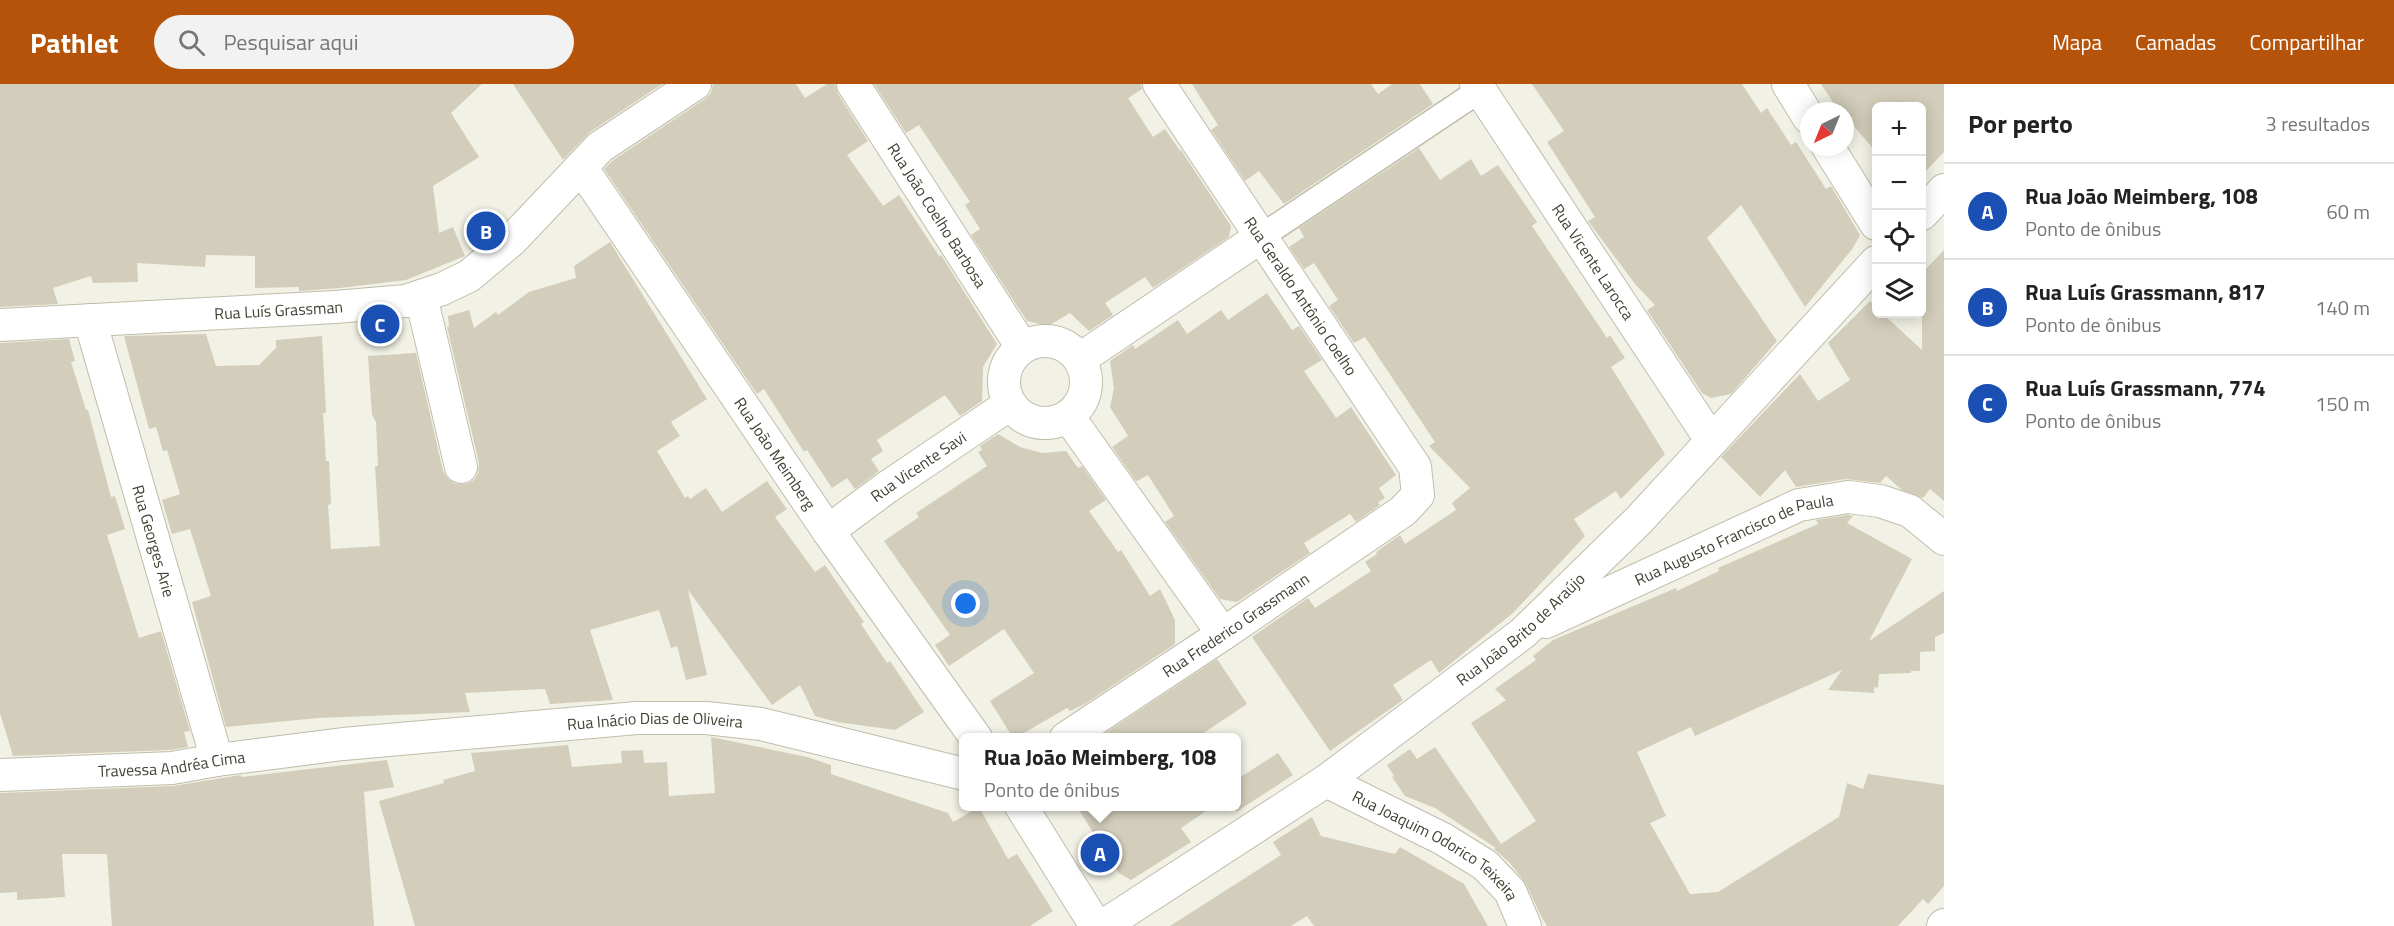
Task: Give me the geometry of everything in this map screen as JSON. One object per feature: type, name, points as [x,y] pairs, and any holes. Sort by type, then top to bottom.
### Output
[{"type":"street","name":"Rua Luís Grassman","points":[[0,325],[335,307],[406,301],[442,290],[469,276],[512,240],[581,167],[614,137],[695,84]]},
{"type":"street","name":"Rua João Coelho Barbosa","points":[[853,84],[1022,347]]},
{"type":"street","name":"Rua Geraldo Antônio Coelho","points":[[1159,84],[1415,467],[1418,495],[1403,511]]},
{"type":"street","points":[[1788,84],[1800,103]]},
{"type":"street","points":[[1080,359],[1478,87]]},
{"type":"street","name":"Rua Vicente Larocca","points":[[1478,87],[1711,440]]},
{"type":"street","points":[[1834,156],[1872,218]]},
{"type":"street","name":"Rua João Meimberg","points":[[581,167],[828,531],[972,733]]},
{"type":"street","points":[[1926,210],[1944,190]]},
{"type":"street","name":"Rua João Brito de Araújo","points":[[1103,926],[1326,781],[1523,633],[1639,520],[1874,264]]},
{"type":"street","points":[[421,296],[461,467]]},
{"type":"street","name":"Rua Georges Arie","points":[[90,320],[217,760]]},
{"type":"street","points":[[1037,341],[1053,342],[1068,348],[1080,359],[1086,377],[1084,396],[1077,408],[1068,416],[1053,423],[1036,422],[1021,416],[1010,404],[1004,389],[1004,373],[1011,358],[1022,347],[1037,341]]},
{"type":"street","name":"Rua Vicente Savi","points":[[828,531],[886,488],[1010,404]]},
{"type":"street","points":[[1068,416],[1223,634]]},
{"type":"street","name":"Rua Augusto Francisco de Paula","points":[[1523,633],[1799,505],[1848,497],[1880,501],[1910,511],[1944,539]]},
{"type":"street","name":"Rua Frederico Grassmann","points":[[1074,733],[1403,511]]},
{"type":"street","name":"Rua Inácio Dias de Oliveira","points":[[343,744],[637,718],[706,718],[761,724],[959,773]]},
{"type":"street","name":"Travessa Andréa Cima","points":[[1,771],[172,768],[343,744]]},
{"type":"street","name":"Rua Joaquim Odorico Teixeira","points":[[1326,781],[1443,839],[1485,865],[1510,891],[1526,926]]},
{"type":"street","points":[[1024,811],[1096,926]]},
{"type":"building","points":[[0,84],[482,84],[451,113],[479,157],[433,186],[439,233],[453,227],[465,256],[406,280],[299,291],[299,287],[255,288],[255,256],[206,255],[205,267],[137,263],[138,282],[93,283],[91,276],[53,288],[58,304],[0,307]]},
{"type":"building","points":[[513,84],[662,84],[590,132],[563,160]]},
{"type":"building","points":[[713,84],[796,84],[805,98],[827,84],[835,84],[838,94],[868,141],[847,155],[883,206],[899,195],[939,256],[941,255],[997,344],[983,367],[982,401],[960,416],[945,395],[877,440],[883,451],[871,459],[879,471],[855,489],[847,478],[832,488],[807,450],[804,452],[764,389],[757,394],[604,169],[612,161],[705,99],[711,93]]},
{"type":"building","points":[[874,84],[1141,84],[1142,89],[1128,98],[1153,137],[1165,129],[1181,150],[1231,226],[1229,237],[1153,288],[1145,277],[1105,303],[1113,315],[1089,331],[1070,313],[1048,326],[1027,321],[971,235],[980,229],[965,205],[970,202],[919,125],[906,133]]},
{"type":"building","points":[[1192,84],[1371,84],[1378,94],[1392,84],[1420,84],[1433,104],[1284,204],[1259,171],[1245,181],[1211,130],[1218,125]]},
{"type":"building","points":[[1532,84],[1742,84],[1761,113],[1767,108],[1791,145],[1796,142],[1800,148],[1800,156],[1805,156],[1826,189],[1831,186],[1860,235],[1853,248],[1805,307],[1741,205],[1707,238],[1777,341],[1731,394],[1711,398],[1702,393],[1647,310],[1655,305],[1635,284],[1588,221],[1595,217],[1547,142],[1564,131]]},
{"type":"building","points":[[1821,84],[1944,84],[1944,152],[1926,171],[1926,102],[1872,102],[1872,147],[1854,126],[1854,102],[1833,102]]},
{"type":"building","points":[[1419,148],[1440,180],[1471,159],[1481,176],[1498,165],[1537,222],[1532,226],[1607,338],[1610,335],[1625,358],[1611,367],[1665,454],[1621,499],[1616,491],[1574,519],[1585,536],[1513,613],[1439,673],[1431,660],[1393,685],[1403,700],[1330,751],[1252,637],[1308,598],[1315,608],[1371,571],[1365,562],[1377,554],[1376,552],[1400,535],[1405,544],[1456,510],[1452,503],[1470,488],[1429,446],[1435,442],[1365,337],[1354,343],[1329,306],[1338,300],[1314,263],[1304,269],[1289,247],[1304,237],[1299,228]]},
{"type":"building","points":[[610,242],[707,399],[671,422],[680,436],[657,451],[685,498],[688,496],[690,499],[706,488],[722,512],[767,481],[787,509],[775,517],[815,572],[825,565],[864,622],[861,624],[887,663],[890,661],[924,712],[895,730],[837,722],[815,716],[800,685],[772,705],[688,590],[707,675],[686,680],[677,646],[671,648],[659,610],[590,630],[613,700],[550,704],[545,689],[465,693],[470,712],[318,718],[226,727],[192,602],[211,596],[190,529],[172,534],[162,500],[180,494],[167,450],[163,451],[156,427],[149,429],[124,336],[206,334],[216,366],[259,365],[276,348],[276,340],[322,336],[326,413],[323,413],[326,461],[329,461],[331,504],[328,505],[331,549],[380,546],[375,466],[378,466],[376,422],[372,415],[368,356],[416,353],[443,471],[455,484],[466,484],[474,480],[478,473],[479,463],[447,327],[449,327],[448,316],[469,310],[474,328],[496,312],[498,315],[529,292],[576,278],[574,266]]},
{"type":"building","points":[[1944,250],[1944,501],[1930,489],[1923,498],[1902,490],[1886,476],[1880,483],[1845,479],[1796,487],[1785,470],[1760,497],[1721,457],[1800,374],[1818,401],[1850,380],[1828,343],[1870,301],[1872,318],[1887,318],[1922,350],[1922,318],[1926,318],[1926,269]]},
{"type":"building","points":[[1267,293],[1292,330],[1299,326],[1322,360],[1304,371],[1336,418],[1351,407],[1396,475],[1379,488],[1385,498],[1378,502],[1380,505],[1356,522],[1350,514],[1304,543],[1310,553],[1237,602],[1220,599],[1165,522],[1174,516],[1148,475],[1135,480],[1112,447],[1128,436],[1110,407],[1114,388],[1110,361],[1133,345],[1135,349],[1178,320],[1187,334],[1221,310],[1228,320]]},
{"type":"building","points":[[69,339],[75,361],[71,362],[86,410],[88,410],[111,497],[115,496],[125,529],[107,535],[139,638],[161,631],[190,731],[184,732],[188,747],[170,750],[13,756],[0,713],[0,343]]},
{"type":"building","points":[[998,434],[1020,447],[1042,453],[1066,451],[1078,468],[1082,466],[1106,500],[1089,511],[1118,552],[1121,550],[1150,596],[1160,589],[1175,620],[1175,644],[1085,704],[1070,711],[1067,708],[1024,733],[1010,733],[990,701],[1034,673],[1004,629],[949,666],[935,645],[950,635],[884,541],[919,517],[916,513],[987,466],[978,452],[982,450],[980,446]]},
{"type":"building","points":[[1853,516],[1847,523],[1912,559],[1869,641],[1944,591],[1944,633],[1935,637],[1935,651],[1920,652],[1920,671],[1879,674],[1878,688],[1874,687],[1874,693],[1828,690],[1842,670],[1695,736],[1691,727],[1637,752],[1666,816],[1650,823],[1690,894],[1718,892],[1839,817],[1847,783],[1863,789],[1868,774],[1944,785],[1944,886],[1928,904],[1923,899],[1898,926],[1547,926],[1526,884],[1510,863],[1494,849],[1496,848],[1435,808],[1405,796],[1392,777],[1394,776],[1387,765],[1410,749],[1417,759],[1435,747],[1501,844],[1536,821],[1471,723],[1506,700],[1495,689],[1536,660],[1533,656],[1553,640],[1676,588],[1677,591],[1719,571],[1718,568],[1818,524],[1816,520]]},
{"type":"building","points":[[1217,659],[1247,704],[1204,733],[1106,733]]},
{"type":"building","points":[[711,737],[807,757],[831,765],[831,774],[948,813],[953,822],[972,811],[981,811],[1008,859],[1017,854],[1053,911],[1030,926],[415,926],[379,801],[444,783],[443,780],[475,771],[471,753],[568,745],[572,767],[622,763],[621,751],[643,750],[644,763],[667,762],[669,796],[715,793]]},
{"type":"building","points":[[1278,753],[1293,775],[1241,809],[1241,777]]},
{"type":"building","points":[[387,760],[394,787],[364,792],[374,926],[112,926],[107,854],[62,854],[65,897],[17,900],[17,892],[0,893],[0,793],[173,786],[241,775],[241,777]]},
{"type":"building","points":[[1080,811],[1206,811],[1181,828],[1191,842],[1131,880],[1119,873]]},
{"type":"building","points":[[1312,817],[1321,836],[1395,854],[1400,847],[1464,884],[1488,926],[1314,926],[1307,916],[1291,926],[1170,926],[1281,855],[1273,842]]},
{"type":"place","name":"Rua Luís Grassmann, 817","points":[[486,231]]},
{"type":"place","name":"Rua Luís Grassmann, 774","points":[[380,324]]},
{"type":"place","name":"Rua João Meimberg, 108","points":[[1100,853]]}]
